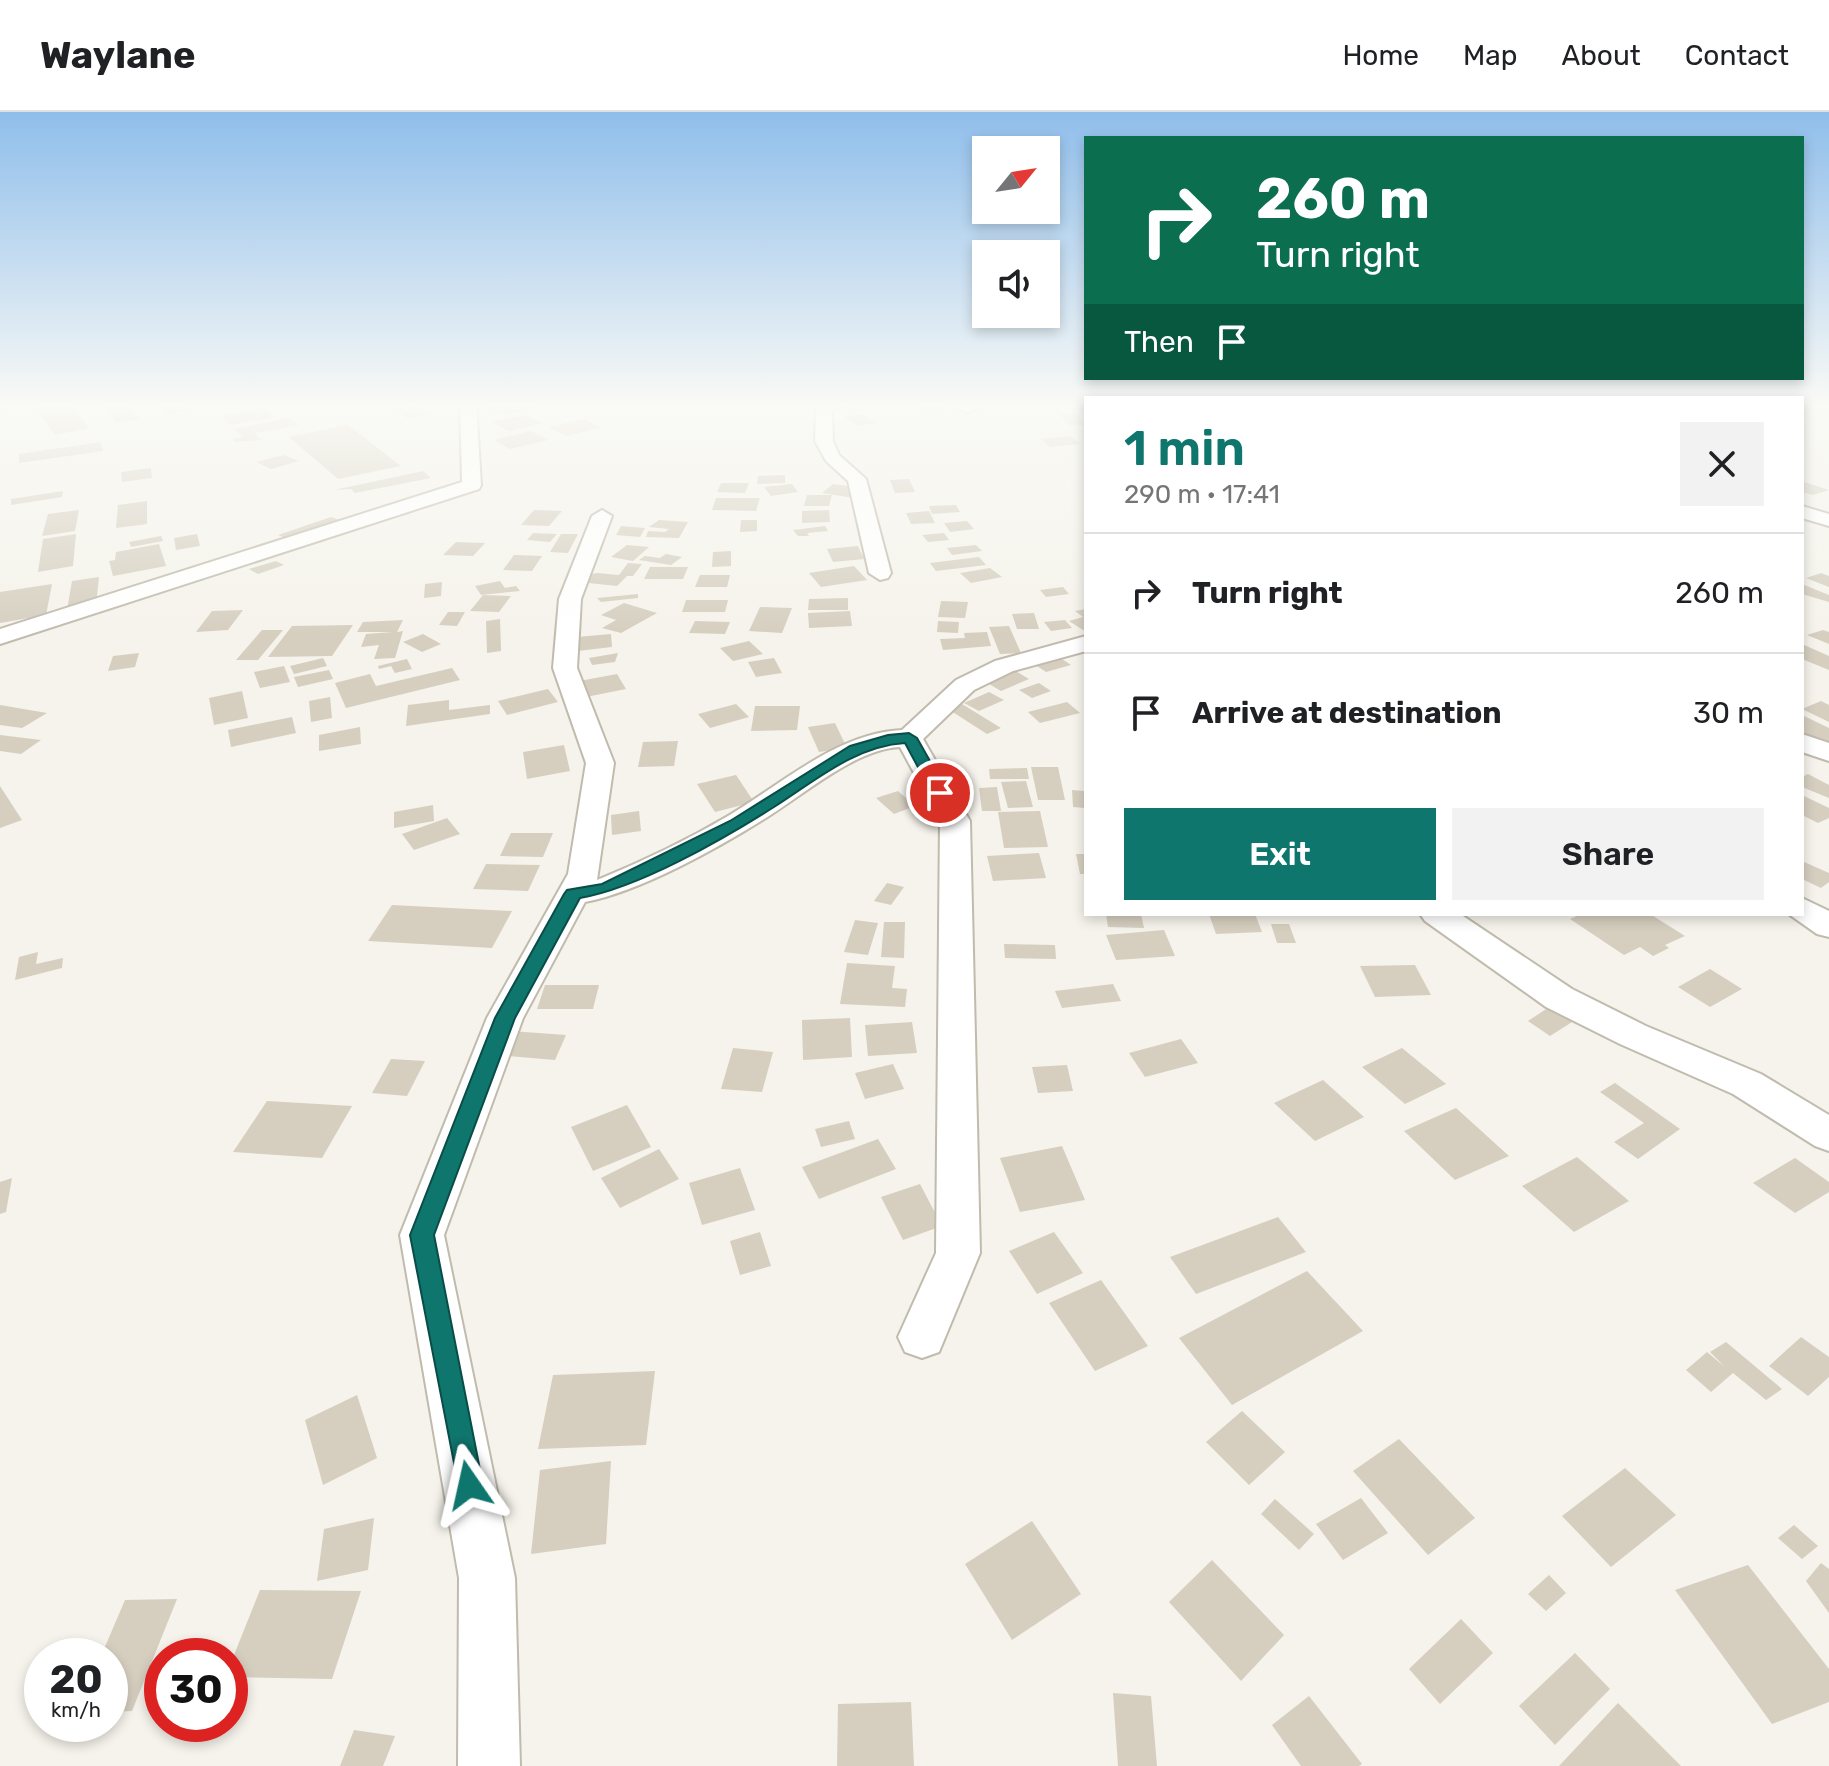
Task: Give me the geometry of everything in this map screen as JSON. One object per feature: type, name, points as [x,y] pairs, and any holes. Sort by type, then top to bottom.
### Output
[{"type":"street","points":[[0,637],[472,485],[472,480]]},
{"type":"street","points":[[857,480],[880,573]]},
{"type":"street","points":[[1804,513],[1829,520]]},
{"type":"street","points":[[489,1766],[487,1578],[422,1235],[505,1018],[584,874],[600,763],[565,668],[570,599],[602,516]]},
{"type":"street","points":[[573,894],[607,888],[736,824],[855,749],[888,739],[909,738],[965,685],[1004,666],[1075,646],[1084,666]]},
{"type":"street","points":[[909,738],[955,821],[958,1253],[922,1337]]},
{"type":"street","points":[[1804,743],[1829,753]]},
{"type":"street","points":[[1804,909],[1829,926]]},
{"type":"street","points":[[1440,916],[1559,998],[1633,1035],[1747,1084],[1829,1135]]},
{"type":"building","points":[[380,480],[420,480],[355,493],[351,489],[334,490]]},
{"type":"building","points":[[757,480],[785,480],[785,483],[757,484]]},
{"type":"building","points":[[890,480],[910,480],[915,492],[895,493]]},
{"type":"building","points":[[721,483],[749,483],[745,493],[717,492]]},
{"type":"building","points":[[1804,483],[1829,490],[1813,495],[1804,493]]},
{"type":"building","points":[[792,484],[798,492],[771,496],[764,487]]},
{"type":"building","points":[[833,484],[855,487],[849,492],[859,494],[854,498],[822,493]]},
{"type":"building","points":[[63,491],[62,497],[11,505],[11,499]]},
{"type":"building","points":[[807,495],[832,495],[829,506],[804,506]]},
{"type":"building","points":[[716,498],[760,498],[756,511],[712,510]]},
{"type":"building","points":[[147,501],[147,524],[116,528],[118,505]]},
{"type":"building","points":[[956,505],[960,512],[932,514],[929,506]]},
{"type":"building","points":[[79,510],[75,531],[42,536],[48,514]]},
{"type":"building","points":[[534,510],[562,511],[549,526],[521,525]]},
{"type":"building","points":[[829,510],[830,522],[802,523],[802,511]]},
{"type":"building","points":[[929,511],[935,523],[911,524],[906,513]]},
{"type":"building","points":[[331,517],[345,522],[293,541],[278,535]]},
{"type":"building","points":[[659,520],[688,522],[679,538],[646,537],[648,531],[665,532],[669,529],[649,527]]},
{"type":"building","points":[[741,520],[757,520],[757,531],[740,532]]},
{"type":"building","points":[[967,521],[974,529],[950,532],[944,523]]},
{"type":"building","points":[[621,526],[645,528],[640,537],[616,535]]},
{"type":"building","points":[[825,526],[828,531],[807,533],[809,536],[798,536],[793,530]]},
{"type":"building","points":[[533,533],[557,534],[550,542],[527,540]]},
{"type":"building","points":[[944,533],[949,540],[928,542],[922,535]]},
{"type":"building","points":[[76,534],[73,566],[38,572],[43,539]]},
{"type":"building","points":[[197,534],[200,546],[176,550],[174,538]]},
{"type":"building","points":[[561,534],[578,534],[568,553],[550,552]]},
{"type":"building","points":[[161,536],[163,541],[131,547],[129,542]]},
{"type":"building","points":[[456,542],[485,543],[473,556],[443,555]]},
{"type":"building","points":[[159,544],[166,566],[113,576],[109,561],[115,560],[116,552]]},
{"type":"building","points":[[627,545],[649,547],[633,561],[611,557]]},
{"type":"building","points":[[976,545],[982,551],[952,555],[947,548]]},
{"type":"building","points":[[858,546],[864,559],[833,562],[827,549]]},
{"type":"building","points":[[731,551],[731,566],[712,567],[713,552]]},
{"type":"building","points":[[666,554],[682,557],[671,565],[639,560],[645,556],[660,558]]},
{"type":"building","points":[[514,555],[542,556],[532,571],[503,570]]},
{"type":"building","points":[[979,557],[986,565],[936,571],[930,563]]},
{"type":"building","points":[[276,561],[284,565],[258,574],[249,569]]},
{"type":"building","points":[[628,563],[642,564],[633,576],[627,576],[617,586],[579,582],[586,575],[597,573],[619,575]]},
{"type":"building","points":[[854,566],[867,580],[821,587],[809,573]]},
{"type":"building","points":[[650,567],[688,567],[683,579],[644,579]]},
{"type":"building","points":[[990,568],[1002,577],[971,583],[960,573]]},
{"type":"building","points":[[1821,573],[1829,576],[1829,587],[1806,578]]},
{"type":"building","points":[[700,575],[730,575],[727,587],[695,587]]},
{"type":"building","points":[[99,577],[96,605],[67,610],[72,581]]},
{"type":"building","points":[[500,581],[505,588],[516,586],[520,591],[481,595],[475,586]]},
{"type":"building","points":[[442,582],[441,596],[424,598],[425,584]]},
{"type":"building","points":[[52,584],[46,615],[0,623],[0,592]]},
{"type":"building","points":[[1804,585],[1829,595],[1829,602],[1804,595]]},
{"type":"building","points":[[1063,587],[1069,594],[1046,597],[1040,590]]},
{"type":"building","points":[[638,594],[638,598],[601,602],[597,598]]},
{"type":"building","points":[[483,595],[511,596],[499,612],[470,611]]},
{"type":"building","points":[[848,598],[848,610],[808,610],[809,599]]},
{"type":"building","points":[[686,600],[728,600],[725,612],[682,612]]},
{"type":"building","points":[[941,601],[968,602],[965,618],[938,617]]},
{"type":"building","points":[[624,603],[657,613],[621,633],[602,628],[616,620],[601,615]]},
{"type":"building","points":[[760,607],[792,608],[782,633],[749,631]]},
{"type":"building","points":[[1084,609],[1084,630],[1069,621],[1083,617],[1075,611]]},
{"type":"building","points":[[243,610],[228,630],[196,632],[212,611]]},
{"type":"building","points":[[850,611],[852,626],[809,628],[808,613]]},
{"type":"building","points":[[448,612],[465,612],[457,626],[439,625]]},
{"type":"building","points":[[1034,613],[1039,629],[1017,629],[1012,614]]},
{"type":"building","points":[[500,619],[501,651],[487,653],[486,621]]},
{"type":"building","points":[[403,620],[397,632],[403,631],[395,658],[374,659],[379,645],[361,647],[366,634],[393,632],[357,632],[363,622]]},
{"type":"building","points":[[1065,620],[1072,628],[1051,631],[1044,622]]},
{"type":"building","points":[[695,621],[730,622],[725,634],[689,633]]},
{"type":"building","points":[[938,621],[959,622],[958,633],[937,632]]},
{"type":"building","points":[[353,625],[332,656],[268,657],[292,626]]},
{"type":"building","points":[[1009,626],[1021,653],[1000,654],[989,627]]},
{"type":"building","points":[[262,630],[283,630],[258,660],[236,660]]},
{"type":"building","points":[[1823,630],[1829,632],[1829,644],[1807,635]]},
{"type":"building","points":[[987,632],[991,646],[943,650],[940,639],[965,638],[964,633]]},
{"type":"building","points":[[423,634],[441,644],[422,652],[403,642]]},
{"type":"building","points":[[611,634],[612,647],[578,651],[577,637]]},
{"type":"building","points":[[749,641],[763,654],[733,661],[720,648]]},
{"type":"building","points":[[1804,645],[1829,656],[1829,670],[1804,660]]},
{"type":"building","points":[[139,653],[135,667],[108,671],[113,656]]},
{"type":"building","points":[[618,653],[615,662],[592,665],[589,658]]},
{"type":"building","points":[[323,658],[327,666],[294,674],[290,666]]},
{"type":"building","points":[[774,658],[782,673],[756,677],[748,662]]},
{"type":"building","points":[[407,659],[412,669],[395,673],[391,666],[379,669],[378,666]]},
{"type":"building","points":[[1062,659],[1071,665],[1046,672],[1037,666]]},
{"type":"building","points":[[284,666],[290,682],[260,688],[254,672]]},
{"type":"building","points":[[452,668],[460,680],[346,708],[335,683],[370,674],[376,686]]},
{"type":"building","points":[[1012,669],[1029,679],[1001,691],[984,681]]},
{"type":"building","points":[[329,670],[333,679],[298,687],[294,677]]},
{"type":"building","points":[[617,674],[626,689],[586,697],[579,681]]},
{"type":"building","points":[[1039,683],[1051,691],[1032,698],[1019,690]]},
{"type":"building","points":[[548,689],[558,702],[507,715],[498,701]]},
{"type":"building","points":[[242,691],[248,718],[214,725],[209,698]]},
{"type":"building","points":[[989,692],[1004,700],[979,711],[964,703]]},
{"type":"building","points":[[330,697],[332,718],[311,722],[309,701]]},
{"type":"building","points":[[449,700],[449,710],[490,705],[490,714],[406,726],[408,705]]},
{"type":"building","points":[[1821,701],[1829,705],[1829,722],[1804,710]]},
{"type":"building","points":[[1067,702],[1080,713],[1040,723],[1028,712]]},
{"type":"building","points":[[736,704],[749,717],[710,728],[698,714]]},
{"type":"building","points":[[962,704],[1001,728],[987,734],[948,709]]},
{"type":"building","points":[[0,705],[47,713],[22,728],[0,725]]},
{"type":"building","points":[[755,706],[800,706],[797,730],[751,731]]},
{"type":"building","points":[[1804,716],[1829,728],[1829,742],[1821,744],[1804,736]]},
{"type":"building","points":[[292,717],[296,733],[231,747],[228,730]]},
{"type":"building","points":[[835,723],[847,748],[819,752],[808,727]]},
{"type":"building","points":[[360,727],[361,744],[319,751],[319,735]]},
{"type":"building","points":[[0,735],[41,740],[21,754],[0,751]]},
{"type":"building","points":[[678,741],[674,766],[638,767],[643,742]]},
{"type":"building","points":[[564,745],[570,771],[527,779],[523,752]]},
{"type":"building","points":[[1031,767],[1058,767],[1065,800],[1038,800]]},
{"type":"building","points":[[1027,768],[1029,779],[990,779],[989,769]]},
{"type":"building","points":[[1808,774],[1829,785],[1829,798],[1804,788],[1804,776]]},
{"type":"building","points":[[736,775],[754,802],[715,812],[697,784]]},
{"type":"building","points":[[1026,781],[1033,807],[1008,808],[1001,782]]},
{"type":"building","points":[[0,786],[22,820],[0,828]]},
{"type":"building","points":[[997,787],[1001,811],[982,811],[979,788]]},
{"type":"building","points":[[1072,790],[1084,791],[1084,808],[1073,807]]},
{"type":"building","points":[[898,791],[915,806],[894,814],[876,798]]},
{"type":"building","points":[[1804,796],[1829,808],[1829,818],[1818,823],[1804,816]]},
{"type":"building","points":[[433,805],[434,821],[394,828],[394,812]]},
{"type":"building","points":[[639,811],[641,831],[612,835],[611,815]]},
{"type":"building","points":[[1040,811],[1048,847],[1004,848],[998,812]]},
{"type":"building","points":[[447,818],[460,834],[414,850],[402,834]]},
{"type":"building","points":[[511,833],[553,833],[543,857],[500,856]]},
{"type":"building","points":[[1039,853],[1046,878],[993,881],[987,856]]},
{"type":"building","points":[[1076,854],[1084,854],[1084,874],[1080,874]]},
{"type":"building","points":[[1804,862],[1829,873],[1829,882],[1821,888],[1804,880]]},
{"type":"building","points":[[486,864],[540,865],[528,891],[473,889]]},
{"type":"building","points":[[887,883],[904,887],[891,905],[874,901]]},
{"type":"building","points":[[392,905],[512,911],[492,948],[368,941]]},
{"type":"building","points":[[1106,916],[1141,916],[1144,928],[1108,927]]},
{"type":"building","points":[[1210,916],[1256,916],[1262,932],[1216,934]]},
{"type":"building","points":[[1577,916],[1653,916],[1685,936],[1665,945],[1669,948],[1653,956],[1640,947],[1624,955],[1570,919]]},
{"type":"building","points":[[855,920],[878,923],[868,955],[844,952]]},
{"type":"building","points":[[884,922],[905,922],[904,958],[881,957]]},
{"type":"building","points":[[1271,924],[1289,924],[1296,943],[1277,943]]},
{"type":"building","points":[[1164,930],[1175,956],[1116,960],[1106,935]]},
{"type":"building","points":[[1004,944],[1055,945],[1056,959],[1005,958]]},
{"type":"building","points":[[38,952],[36,964],[63,958],[62,968],[15,980],[19,957]]},
{"type":"building","points":[[847,963],[895,966],[892,988],[907,989],[905,1007],[840,1004]]},
{"type":"building","points":[[1415,965],[1431,995],[1375,997],[1360,966]]},
{"type":"building","points":[[1710,969],[1742,989],[1710,1007],[1678,987]]},
{"type":"building","points":[[1113,984],[1121,1001],[1062,1008],[1055,991]]},
{"type":"building","points":[[545,985],[599,985],[593,1009],[537,1009]]},
{"type":"building","points":[[1557,1002],[1580,1017],[1550,1036],[1528,1021]]},
{"type":"building","points":[[850,1018],[852,1057],[803,1060],[802,1020]]},
{"type":"building","points":[[912,1022],[917,1053],[868,1056],[865,1025]]},
{"type":"building","points":[[511,1031],[566,1035],[555,1060],[498,1055]]},
{"type":"building","points":[[1181,1039],[1198,1063],[1145,1077],[1129,1053]]},
{"type":"building","points":[[733,1048],[773,1052],[762,1092],[721,1089]]},
{"type":"building","points":[[1402,1048],[1446,1084],[1405,1104],[1362,1067]]},
{"type":"building","points":[[391,1059],[425,1061],[407,1096],[372,1093]]},
{"type":"building","points":[[893,1064],[904,1089],[865,1099],[855,1073]]},
{"type":"building","points":[[1067,1065],[1073,1091],[1038,1093],[1032,1067]]},
{"type":"building","points":[[1323,1080],[1364,1117],[1315,1141],[1274,1103]]},
{"type":"building","points":[[1615,1083],[1680,1129],[1638,1159],[1614,1142],[1644,1123],[1600,1092]]},
{"type":"building","points":[[267,1101],[352,1106],[322,1158],[233,1152]]},
{"type":"building","points":[[627,1105],[651,1147],[593,1171],[571,1127]]},
{"type":"building","points":[[1456,1108],[1509,1156],[1455,1180],[1404,1131]]},
{"type":"building","points":[[849,1121],[855,1139],[821,1147],[815,1129]]},
{"type":"building","points":[[878,1139],[896,1169],[819,1199],[802,1167]]},
{"type":"building","points":[[1062,1146],[1085,1200],[1020,1212],[1000,1158]]},
{"type":"building","points":[[659,1149],[679,1179],[620,1208],[601,1178]]},
{"type":"building","points":[[1577,1157],[1629,1201],[1574,1232],[1522,1186]]},
{"type":"building","points":[[1795,1158],[1829,1182],[1829,1192],[1795,1213],[1753,1183]]},
{"type":"building","points":[[740,1168],[755,1210],[702,1225],[689,1183]]},
{"type":"building","points":[[12,1178],[6,1212],[0,1214],[0,1182]]},
{"type":"building","points":[[920,1184],[942,1226],[903,1240],[881,1197]]},
{"type":"building","points":[[1278,1217],[1306,1252],[1196,1294],[1170,1257]]},
{"type":"building","points":[[760,1232],[771,1266],[740,1275],[730,1241]]},
{"type":"building","points":[[1054,1232],[1083,1273],[1037,1294],[1009,1251]]},
{"type":"building","points":[[1307,1271],[1363,1331],[1232,1405],[1179,1338]]},
{"type":"building","points":[[1101,1280],[1148,1346],[1095,1371],[1049,1303]]},
{"type":"building","points":[[1801,1337],[1829,1357],[1829,1377],[1808,1396],[1769,1366]]},
{"type":"building","points":[[1726,1342],[1782,1389],[1766,1400],[1733,1373],[1711,1392],[1686,1370],[1707,1352],[1725,1367],[1710,1352]]},
{"type":"building","points":[[655,1371],[646,1445],[538,1449],[553,1375]]},
{"type":"building","points":[[357,1395],[377,1458],[323,1485],[305,1420]]},
{"type":"building","points":[[1242,1411],[1285,1452],[1249,1485],[1206,1442]]},
{"type":"building","points":[[1399,1439],[1475,1518],[1428,1555],[1353,1471]]},
{"type":"building","points":[[611,1461],[606,1544],[531,1554],[540,1470]]},
{"type":"building","points":[[1625,1468],[1676,1515],[1611,1567],[1562,1516]]},
{"type":"building","points":[[1361,1498],[1388,1533],[1343,1560],[1316,1524]]},
{"type":"building","points":[[1275,1499],[1314,1534],[1299,1550],[1261,1514]]},
{"type":"building","points":[[374,1518],[368,1570],[317,1581],[324,1529]]},
{"type":"building","points":[[1032,1521],[1081,1594],[1012,1640],[965,1564]]},
{"type":"building","points":[[1794,1525],[1818,1546],[1802,1559],[1778,1538]]},
{"type":"building","points":[[1212,1560],[1284,1635],[1241,1681],[1169,1602]]},
{"type":"building","points":[[1821,1563],[1829,1569],[1829,1613],[1806,1581]]},
{"type":"building","points":[[1748,1565],[1829,1669],[1829,1702],[1772,1724],[1675,1590]]},
{"type":"building","points":[[1549,1575],[1566,1593],[1546,1611],[1528,1594]]},
{"type":"building","points":[[260,1590],[361,1591],[332,1679],[248,1677],[248,1638],[241,1638]]},
{"type":"building","points":[[177,1599],[161,1638],[144,1638],[144,1681],[132,1711],[128,1711],[128,1638],[109,1638],[125,1600]]},
{"type":"building","points":[[1461,1619],[1493,1653],[1440,1704],[1409,1669]]},
{"type":"building","points":[[1575,1653],[1610,1689],[1555,1745],[1519,1706]]},
{"type":"building","points":[[1113,1693],[1151,1696],[1157,1766],[1118,1766]]},
{"type":"building","points":[[1309,1696],[1362,1764],[1301,1766],[1272,1725]]},
{"type":"building","points":[[911,1702],[914,1766],[837,1766],[838,1704]]},
{"type":"building","points":[[1618,1703],[1681,1766],[1559,1766]]},
{"type":"building","points":[[354,1730],[395,1736],[383,1766],[340,1766]]},
{"type":"route","points":[[469,1485],[422,1235],[505,1018],[573,894],[607,888],[736,824],[855,749],[888,739],[909,738],[940,793]]}]
